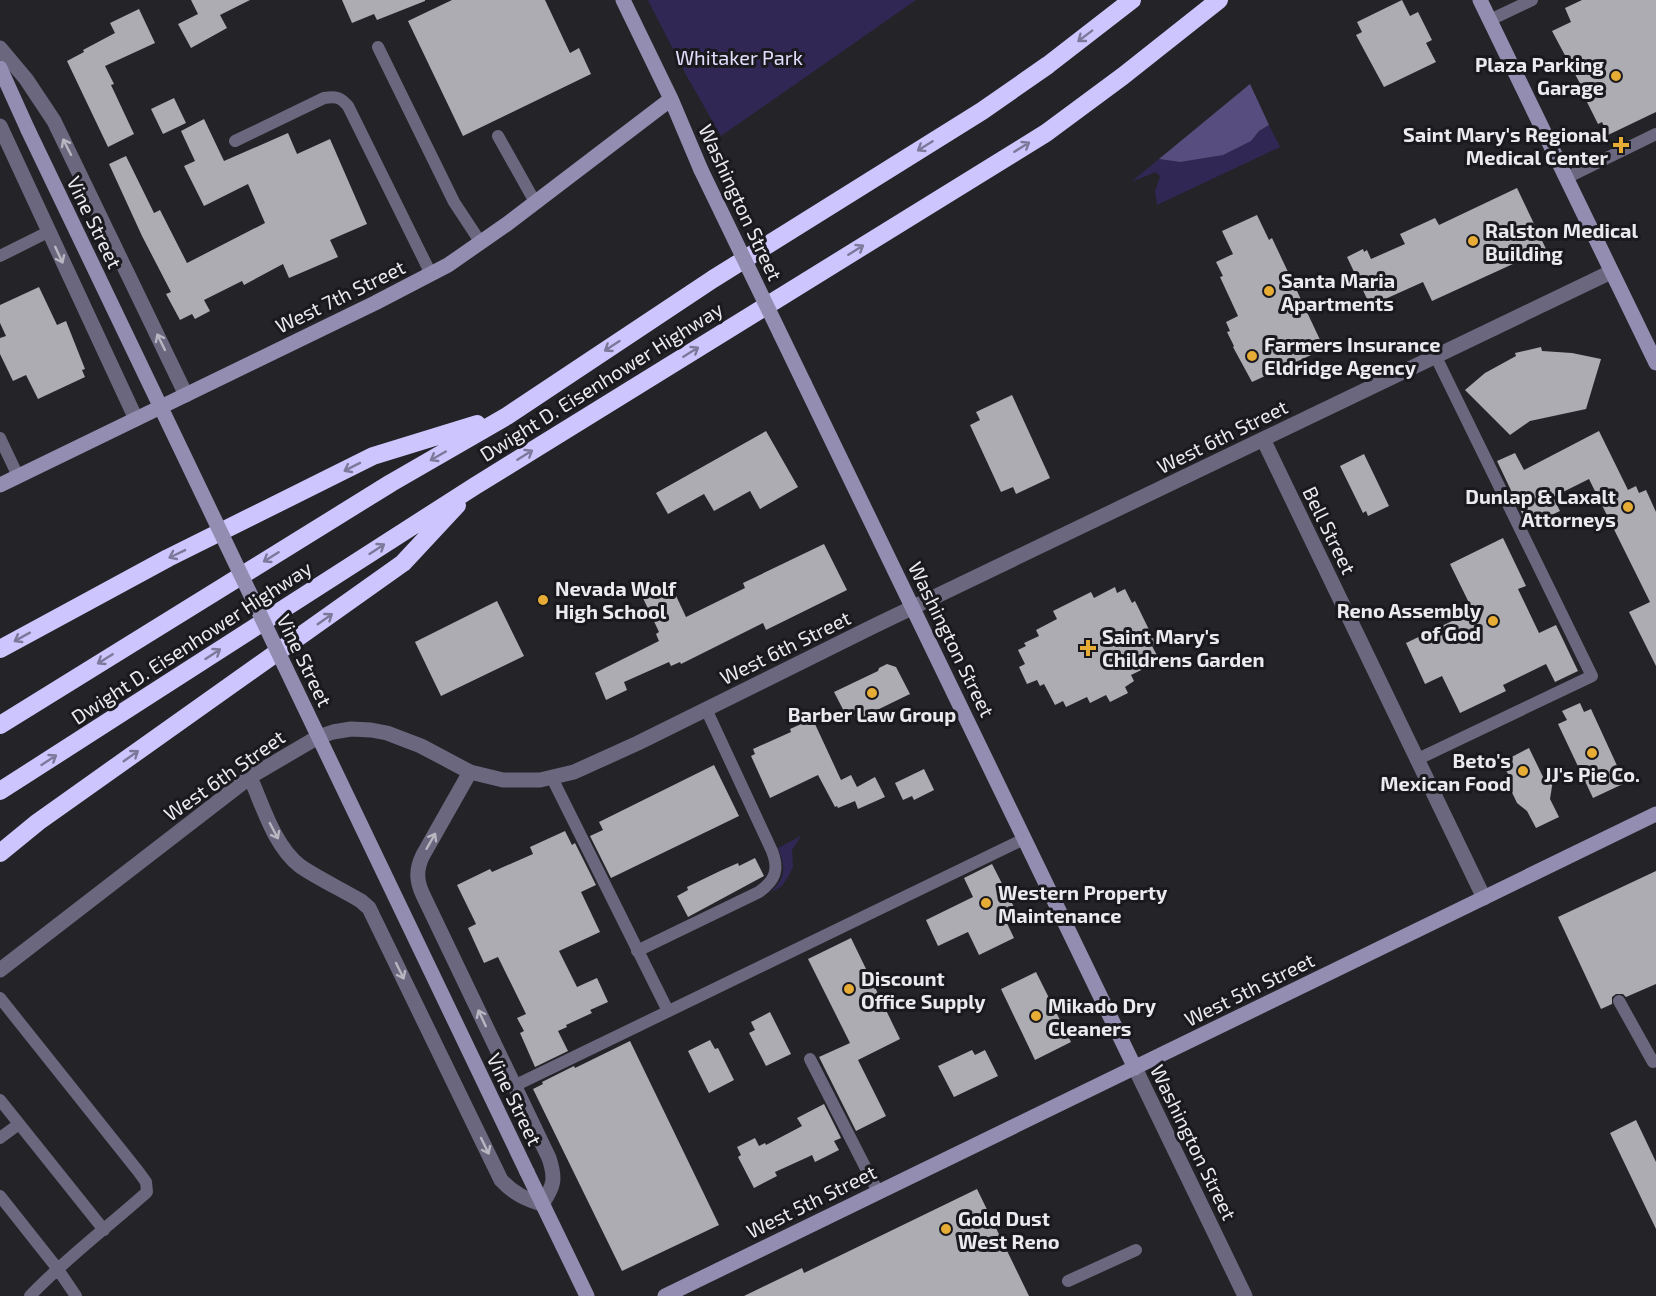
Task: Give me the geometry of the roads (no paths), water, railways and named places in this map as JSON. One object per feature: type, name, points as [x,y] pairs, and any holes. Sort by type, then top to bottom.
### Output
[{"type":"highway","name":"Dwight D. Eisenhower Highway","points":[[0,725],[391,483],[507,416],[714,279],[982,111],[1048,65],[1132,0]]},
{"type":"highway","name":"Dwight D. Eisenhower Highway","points":[[0,791],[475,486],[1046,133],[1124,76],[1219,0]]},
{"type":"highway","points":[[0,649],[168,558],[373,456],[507,416]]},
{"type":"highway","points":[[0,853],[39,822],[403,563],[475,486]]},
{"type":"street","name":"Washington Street","points":[[623,0],[671,99],[701,170],[1245,1296]]},
{"type":"street","points":[[1479,0],[1656,363]]},
{"type":"street","name":"Vine Street","points":[[0,48],[26,79],[54,121],[186,395]]},
{"type":"street","name":"Vine Street","points":[[0,68],[587,1296]]},
{"type":"street","name":"West 7th Street","points":[[0,485],[431,274],[481,243],[671,99]]},
{"type":"street","points":[[0,126],[136,419]]},
{"type":"street","name":"West 6th Street","points":[[0,970],[250,777],[318,737],[351,729],[371,730],[404,739],[470,772],[512,781],[552,778],[590,765],[1611,272]]},
{"type":"street","name":"Bell Street","points":[[1263,439],[1484,898]]},
{"type":"street","name":"Vine Street","points":[[470,772],[423,855],[418,865],[417,876],[423,895],[549,1158],[554,1173],[552,1188],[542,1204]]},
{"type":"street","points":[[250,777],[270,824],[285,850],[300,865],[369,908],[501,1180],[511,1191],[525,1199],[542,1204]]},
{"type":"street","name":"West 5th Street","points":[[665,1296],[1656,814]]},
{"type":"lane","points":[[1490,21],[1532,0]]},
{"type":"lane","points":[[378,48],[454,202],[481,243]]},
{"type":"lane","points":[[235,141],[324,98],[335,96],[342,99],[348,106],[431,274]]},
{"type":"lane","points":[[1566,178],[1656,134]]},
{"type":"lane","points":[[498,136],[535,202]]},
{"type":"lane","points":[[0,256],[48,232]]},
{"type":"lane","points":[[1416,760],[1592,676],[1435,355]]},
{"type":"lane","points":[[0,438],[18,476]]},
{"type":"lane","points":[[637,951],[759,892],[769,885],[776,875],[777,863],[772,851],[706,709]]},
{"type":"lane","points":[[552,778],[668,1011]]},
{"type":"lane","points":[[514,1086],[1024,839]]},
{"type":"lane","points":[[0,998],[146,1182],[147,1192],[57,1268],[30,1296]]},
{"type":"lane","points":[[1619,1000],[1653,1062],[1656,1060]]},
{"type":"lane","points":[[810,1059],[878,1192]]},
{"type":"lane","points":[[0,1100],[104,1230]]},
{"type":"lane","points":[[0,1138],[19,1124]]},
{"type":"lane","points":[[0,1196],[57,1268],[75,1296]]},
{"type":"lane","points":[[1068,1281],[1136,1250]]},
{"type":"place","name":"Plaza Parking Garage","points":[[1616,76]]},
{"type":"place","name":"Saint Mary's Regional Medical Center","points":[[1621,145]]},
{"type":"place","name":"Ralston Medical Building","points":[[1473,241]]},
{"type":"place","name":"Santa Maria Apartments","points":[[1269,291]]},
{"type":"place","name":"Farmers Insurance Eldridge Agency","points":[[1252,356]]},
{"type":"place","name":"Dunlap & Laxalt Attorneys","points":[[1628,507]]},
{"type":"place","name":"Nevada Wolf High School","points":[[543,600]]},
{"type":"place","name":"Reno Assembly of God","points":[[1493,621]]},
{"type":"place","name":"Saint Mary's Childrens Garden","points":[[1088,648]]},
{"type":"place","name":"Barber Law Group","points":[[872,693]]},
{"type":"place","name":"JJ's Pie Co.","points":[[1592,753]]},
{"type":"place","name":"Beto's Mexican Food","points":[[1523,771]]},
{"type":"place","name":"Western Property Maintenance","points":[[986,903]]},
{"type":"place","name":"Discount Office Supply","points":[[849,989]]},
{"type":"place","name":"Mikado Dry Cleaners","points":[[1036,1016]]},
{"type":"place","name":"Gold Dust West Reno","points":[[946,1229]]},
{"type":"park label","name":"Whitaker Park","points":[[739,57]]}]
